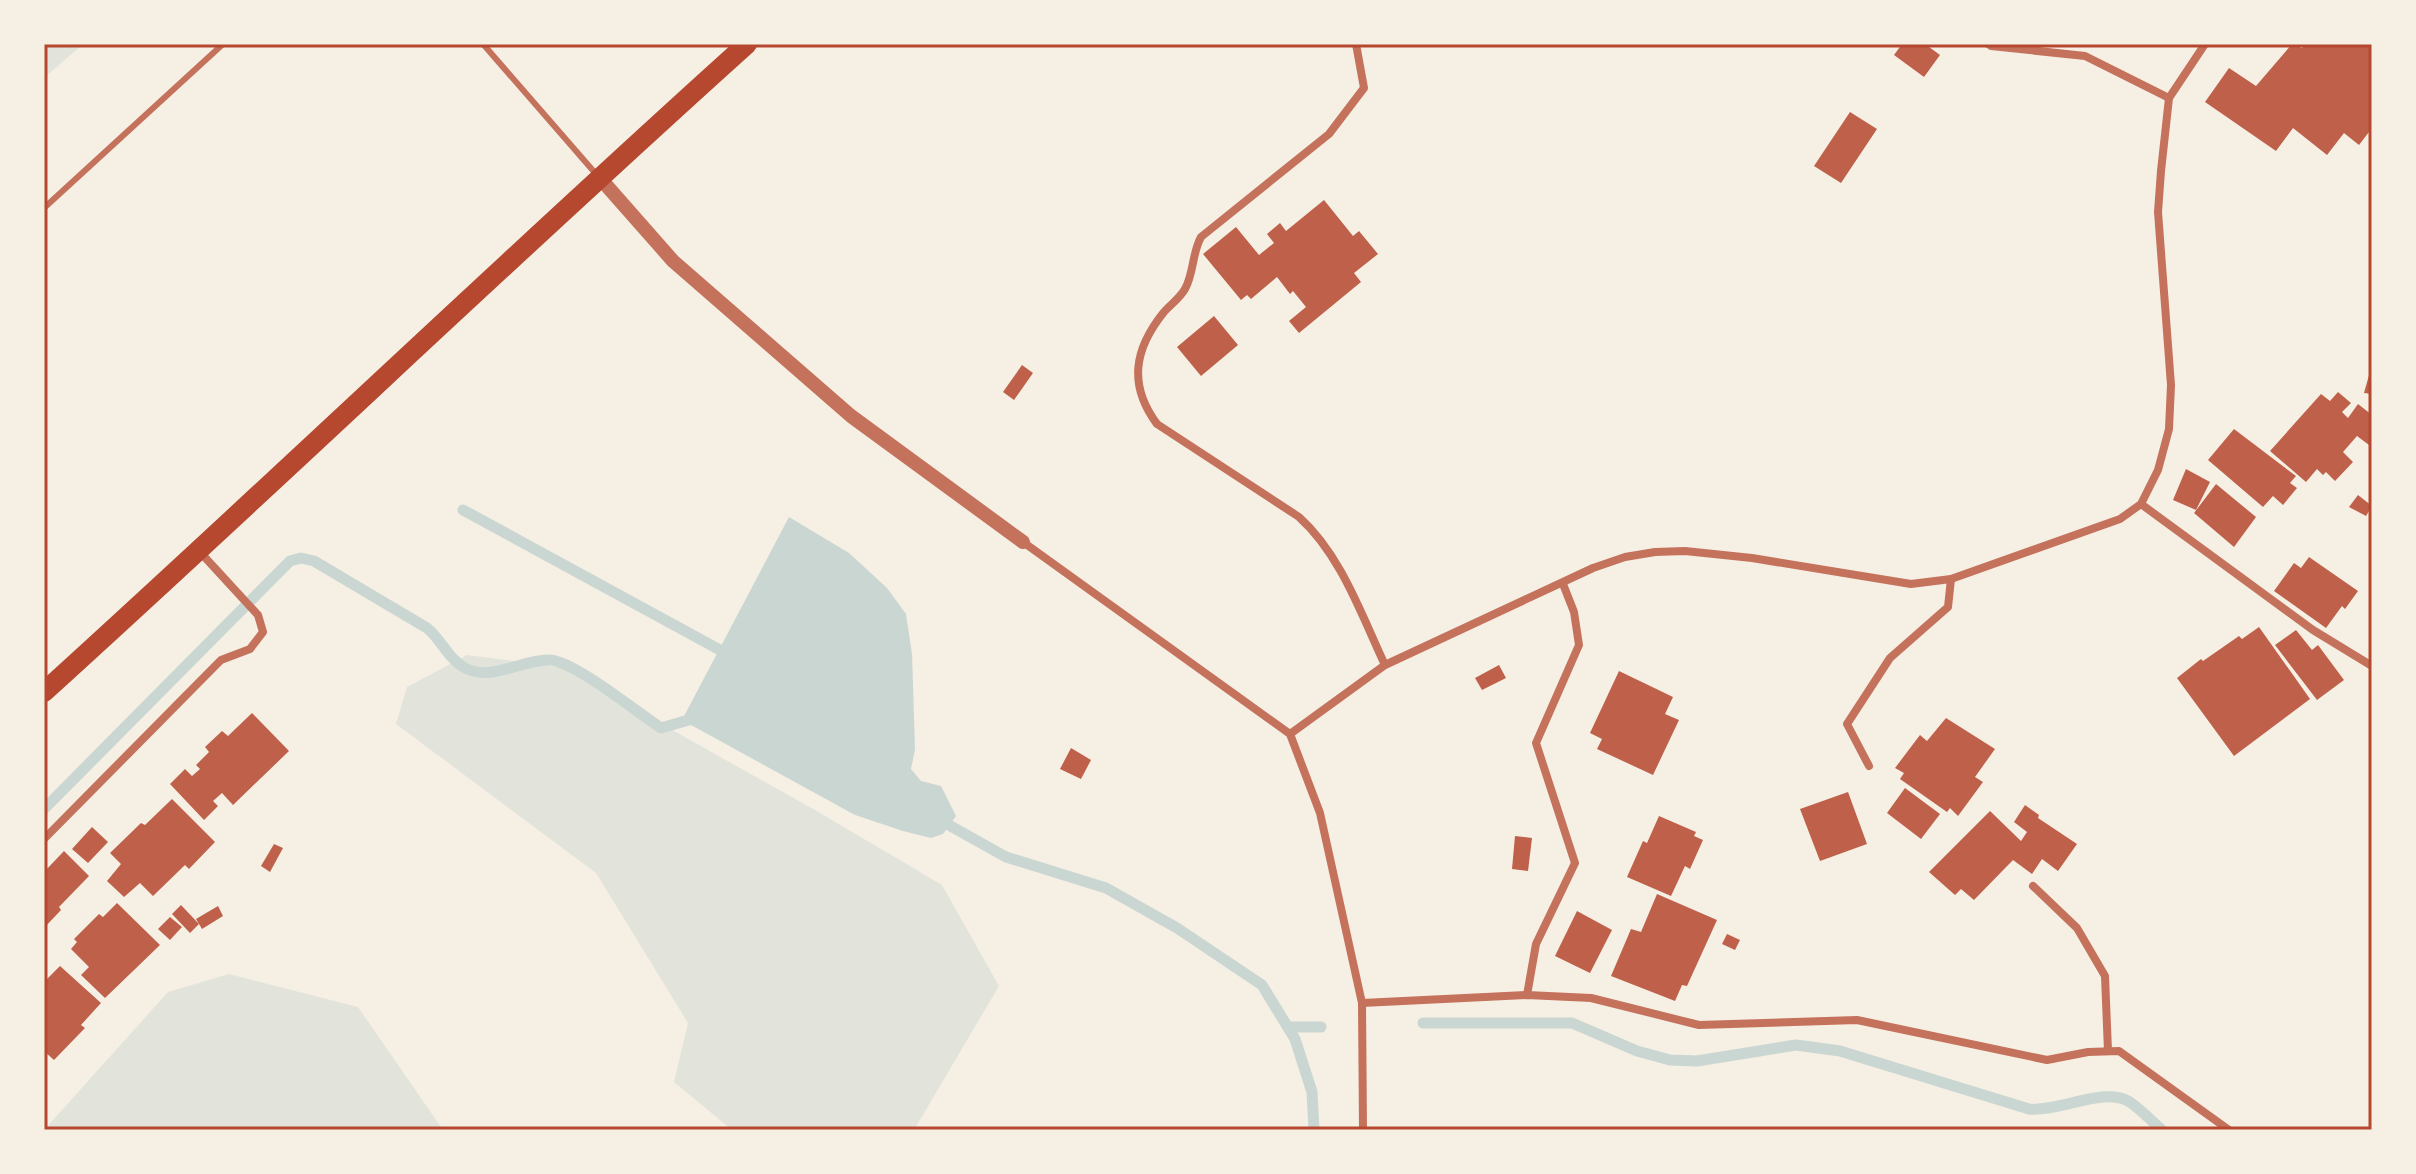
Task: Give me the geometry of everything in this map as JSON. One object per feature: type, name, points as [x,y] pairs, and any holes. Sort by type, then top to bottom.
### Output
[{"type":"main road","points":[[44,692],[599,177],[747,44]]},
{"type":"street","points":[[1356,44],[1364,88],[1329,134],[1201,237],[1194,250],[1185,290],[1162,315],[1145,342],[1136,372],[1145,408],[1157,424],[1299,517],[1316,532],[1330,551],[1385,665]]},
{"type":"street","points":[[1988,44],[2085,56],[2169,98]]},
{"type":"street","points":[[1290,734],[1385,665],[1593,568],[1625,557],[1685,551],[1766,560],[1911,584],[1951,579],[2120,519],[2141,504],[2158,470],[2169,429],[2171,385],[2158,212],[2169,98],[2205,44]]},
{"type":"street","points":[[599,177],[673,261],[851,416],[1290,734],[1320,813],[1362,1003],[1363,1130]]},
{"type":"street","points":[[2141,504],[2313,630],[2372,666]]},
{"type":"street","points":[[44,839],[221,660],[250,649],[263,632],[258,615],[199,551]]},
{"type":"street","points":[[1869,766],[1847,724],[1890,658],[1948,607],[1951,579]]},
{"type":"street","points":[[1527,995],[1536,944],[1575,863],[1536,743],[1579,645],[1574,612],[1563,584]]},
{"type":"street","points":[[2033,886],[2077,928],[2105,976],[2108,1051]]},
{"type":"street","points":[[1362,1003],[1527,995],[1591,998],[1699,1025],[1857,1020],[2047,1060],[2088,1052],[2119,1051],[2229,1130]]},
{"type":"lane","points":[[44,208],[223,44]]},
{"type":"lane","points":[[483,44],[599,177]]},
{"type":"shaded area","points":[[44,44],[83,44],[44,78]]},
{"type":"shaded area","points":[[789,517],[849,553],[887,588],[906,614],[912,654],[915,749],[911,769],[921,781],[941,786],[956,816],[943,834],[931,838],[855,815],[682,720]]},
{"type":"shaded area","points":[[467,655],[560,667],[942,885],[999,986],[914,1130],[732,1130],[674,1082],[688,1023],[596,873],[396,724],[407,687]]},
{"type":"shaded area","points":[[229,974],[358,1007],[443,1130],[44,1130],[168,992]]},
{"type":"building","points":[[1902,44],[1925,44],[1940,55],[1924,77],[1894,55]]},
{"type":"building","points":[[2292,44],[2302,48],[2305,44],[2372,44],[2372,128],[2359,145],[2344,133],[2327,155],[2293,128],[2276,151],[2205,102],[2229,68],[2256,86]]},
{"type":"building","points":[[1850,112],[1877,129],[1841,183],[1814,166]]},
{"type":"building","points":[[1324,200],[1353,236],[1359,231],[1378,254],[1354,273],[1361,282],[1299,333],[1289,321],[1306,307],[1293,291],[1290,294],[1277,277],[1251,299],[1247,295],[1241,300],[1203,254],[1236,227],[1259,255],[1274,243],[1267,234],[1280,223],[1286,231]]},
{"type":"building","points":[[1214,316],[1238,345],[1201,376],[1177,347]]},
{"type":"building","points":[[1022,365],[1033,373],[1014,400],[1003,392]]},
{"type":"building","points":[[2372,368],[2372,394],[2364,393]]},
{"type":"building","points":[[2338,392],[2351,403],[2342,412],[2348,418],[2358,404],[2372,415],[2372,441],[2369,445],[2357,436],[2343,452],[2353,462],[2335,481],[2326,472],[2323,475],[2317,469],[2306,482],[2270,451],[2321,394],[2330,401]]},
{"type":"building","points":[[2234,429],[2296,476],[2290,483],[2297,488],[2283,505],[2273,496],[2263,507],[2208,460]]},
{"type":"building","points":[[2186,469],[2210,482],[2196,510],[2173,500]]},
{"type":"building","points":[[2216,484],[2256,517],[2234,547],[2194,513]]},
{"type":"building","points":[[2358,495],[2372,506],[2366,516],[2349,507]]},
{"type":"building","points":[[2309,557],[2358,591],[2326,628],[2274,591],[2294,563],[2301,568]]},
{"type":"building","points":[[2259,627],[2310,699],[2234,756],[2177,678],[2201,659],[2203,661],[2239,636],[2242,639]]},
{"type":"building","points":[[2296,630],[2312,650],[2318,645],[2344,680],[2317,700],[2275,645]]},
{"type":"building","points":[[1499,665],[1506,678],[1482,690],[1475,678]]},
{"type":"building","points":[[1619,671],[1673,697],[1665,714],[1679,720],[1653,775],[1597,749],[1602,739],[1590,733]]},
{"type":"building","points":[[252,713],[289,751],[233,805],[222,793],[213,801],[218,806],[204,820],[170,784],[185,769],[192,776],[200,769],[196,765],[209,752],[205,747],[222,731],[228,736]]},
{"type":"building","points":[[1946,718],[1995,749],[1975,777],[1983,782],[1958,816],[1950,808],[1947,812],[1900,779],[1904,773],[1895,768],[1920,735],[1927,741]]},
{"type":"building","points":[[1071,748],[1091,760],[1081,779],[1060,769]]},
{"type":"building","points":[[1905,788],[1940,814],[1921,839],[1887,813]]},
{"type":"building","points":[[1848,792],[1867,844],[1820,861],[1800,809]]},
{"type":"building","points":[[172,799],[215,842],[189,869],[185,865],[153,896],[140,883],[124,897],[107,881],[121,864],[110,853]]},
{"type":"building","points":[[2025,805],[2039,815],[2038,818],[2077,844],[2058,871],[2042,859],[2032,874],[2013,860],[1974,900],[1961,889],[1955,895],[1929,872],[1990,811],[2021,841],[2027,832],[2014,822]]},
{"type":"building","points":[[1659,816],[1696,832],[1694,836],[1703,840],[1690,869],[1685,866],[1671,896],[1627,877],[1643,841],[1647,843]]},
{"type":"building","points":[[92,827],[108,842],[88,863],[72,849]]},
{"type":"building","points":[[1515,836],[1532,838],[1528,871],[1512,869]]},
{"type":"building","points":[[274,844],[283,848],[270,872],[261,866]]},
{"type":"building","points":[[64,851],[89,876],[44,928],[44,872]]},
{"type":"building","points":[[1657,894],[1717,920],[1687,986],[1682,985],[1675,1001],[1611,976],[1631,929],[1641,932]]},
{"type":"building","points":[[117,903],[160,945],[105,998],[81,975],[89,967],[71,949],[77,942],[74,939],[99,914],[103,917]]},
{"type":"building","points":[[181,905],[199,924],[190,933],[172,914]]},
{"type":"building","points":[[218,906],[223,916],[202,929],[196,919]]},
{"type":"building","points":[[1577,911],[1612,930],[1590,973],[1555,956]]},
{"type":"building","points":[[170,917],[182,927],[170,940],[158,929]]},
{"type":"building","points":[[1727,934],[1740,940],[1735,950],[1722,944]]},
{"type":"building","points":[[60,966],[101,1003],[81,1025],[85,1028],[54,1060],[44,1051],[44,982]]},
{"type":"waterway","points":[[463,510],[731,656]]},
{"type":"waterway","points":[[44,809],[290,561],[301,558],[314,561],[427,628],[454,660],[465,668],[486,673],[550,660],[590,678],[661,728],[692,719]]},
{"type":"waterway","points":[[938,819],[1006,857],[1106,888],[1177,928],[1262,985],[1295,1039],[1312,1092],[1314,1130]]},
{"type":"waterway","points":[[1423,1023],[1572,1023],[1637,1051],[1670,1060],[1697,1061],[1796,1045],[1840,1051],[2029,1109],[2118,1097],[2128,1101],[2162,1130]]},
{"type":"waterway","points":[[1288,1027],[1321,1027]]}]
